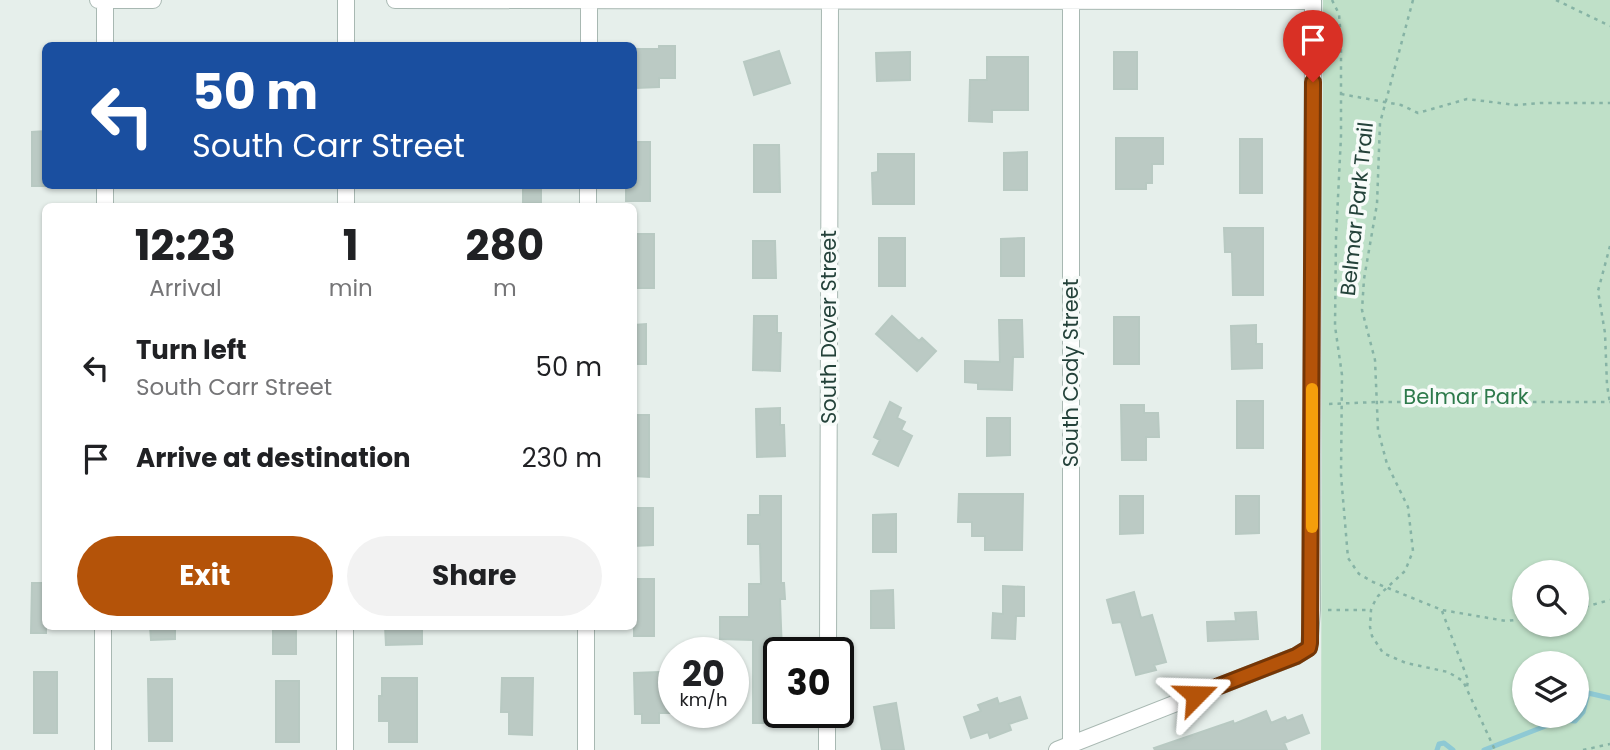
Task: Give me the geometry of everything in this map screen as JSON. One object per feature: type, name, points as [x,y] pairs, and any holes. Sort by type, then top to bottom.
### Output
[{"type":"street","points":[[98,0],[153,0]]},
{"type":"street","points":[[105,0],[105,42]]},
{"type":"street","points":[[346,0],[346,42]]},
{"type":"street","points":[[395,0],[1313,1],[1312,610],[1309,648],[1296,656],[1064,747]]},
{"type":"street","points":[[589,1],[589,42]]},
{"type":"street","name":"South Dover Street","points":[[828,637],[830,1]]},
{"type":"street","name":"South Cody Street","points":[[1064,747],[1072,2]]},
{"type":"street","points":[[103,630],[103,750]]},
{"type":"street","points":[[345,630],[345,750]]},
{"type":"street","points":[[586,630],[586,750]]},
{"type":"street","points":[[827,728],[827,750]]},
{"type":"path","points":[[1332,0],[1339,14],[1341,93],[1335,326],[1342,375],[1341,475],[1348,558],[1359,574],[1441,610],[1512,620]]},
{"type":"path","points":[[1556,0],[1610,26]]},
{"type":"path","name":"Belmar Park Trail","points":[[1371,610],[1378,596],[1405,571],[1413,551],[1408,507],[1387,464],[1378,430],[1375,360],[1362,310],[1364,279],[1377,204],[1380,123],[1412,1]]},
{"type":"path","points":[[1341,93],[1401,105],[1418,113],[1467,99],[1516,106],[1540,103],[1610,103]]},
{"type":"path","points":[[1342,404],[1610,403],[1605,333],[1598,291],[1610,246]]},
{"type":"path","points":[[1589,606],[1610,600]]},
{"type":"path","points":[[1312,610],[1371,610],[1372,636],[1383,653],[1406,663],[1448,672],[1463,681],[1495,750]]},
{"type":"path","points":[[1441,610],[1468,680],[1467,687]]},
{"type":"path","points":[[1583,750],[1602,748],[1610,744]]},
{"type":"green space","name":"Belmar Park","points":[[1323,0],[1610,0],[1610,750],[1321,750]]},
{"type":"building","points":[[659,46],[675,46],[675,78],[659,78],[659,87],[637,88],[637,49],[659,49]]},
{"type":"building","points":[[779,51],[790,83],[754,95],[744,62]]},
{"type":"building","points":[[910,52],[910,80],[877,81],[876,53]]},
{"type":"building","points":[[1114,52],[1137,52],[1137,89],[1114,89]]},
{"type":"building","points":[[987,57],[1028,57],[1028,110],[992,110],[992,122],[969,121],[970,80],[987,80]]},
{"type":"building","points":[[42,131],[42,186],[32,186],[32,132]]},
{"type":"building","points":[[1116,138],[1163,138],[1163,164],[1152,164],[1152,183],[1146,183],[1146,189],[1116,189]]},
{"type":"building","points":[[1240,139],[1262,139],[1262,193],[1240,193]]},
{"type":"building","points":[[637,142],[650,142],[650,201],[626,201],[626,189],[637,189]]},
{"type":"building","points":[[754,145],[779,145],[780,192],[754,192]]},
{"type":"building","points":[[1027,152],[1027,190],[1004,190],[1004,153]]},
{"type":"building","points":[[878,154],[914,154],[914,204],[873,204],[872,173],[878,172]]},
{"type":"building","points":[[523,189],[541,189],[541,203],[523,203]]},
{"type":"building","points":[[1224,228],[1263,228],[1263,295],[1233,295],[1232,252],[1225,252]]},
{"type":"building","points":[[637,234],[654,234],[654,288],[637,288]]},
{"type":"building","points":[[879,238],[905,238],[905,286],[879,286]]},
{"type":"building","points":[[1024,238],[1024,276],[1001,276],[1001,239]]},
{"type":"building","points":[[753,241],[775,241],[776,278],[753,278]]},
{"type":"building","points":[[754,316],[777,316],[777,333],[781,333],[780,371],[753,370]]},
{"type":"building","points":[[892,316],[919,341],[922,338],[936,351],[917,371],[876,334]]},
{"type":"building","points":[[1114,317],[1139,317],[1139,364],[1114,364]]},
{"type":"building","points":[[999,320],[1022,320],[1023,357],[1013,357],[1012,390],[978,389],[978,383],[965,382],[965,361],[1000,362]]},
{"type":"building","points":[[646,324],[646,364],[637,364],[637,325]]},
{"type":"building","points":[[1256,325],[1256,344],[1262,344],[1262,368],[1232,369],[1231,326]]},
{"type":"building","points":[[1237,401],[1263,401],[1263,448],[1237,448]]},
{"type":"building","points":[[890,402],[901,408],[897,418],[905,422],[901,430],[912,436],[898,466],[873,454],[880,440],[874,437]]},
{"type":"building","points":[[1121,405],[1144,405],[1144,413],[1158,413],[1159,437],[1146,437],[1146,460],[1122,460]]},
{"type":"building","points":[[780,408],[780,425],[784,425],[785,456],[757,457],[756,409]]},
{"type":"building","points":[[637,415],[649,415],[649,477],[637,476]]},
{"type":"building","points":[[987,418],[1010,418],[1010,455],[987,456]]},
{"type":"building","points":[[959,494],[1023,494],[1022,550],[985,550],[985,536],[972,536],[972,522],[958,522]]},
{"type":"building","points":[[760,496],[781,496],[781,583],[784,583],[785,599],[780,599],[781,637],[763,637],[763,723],[753,723],[753,640],[749,640],[749,637],[720,637],[720,617],[749,617],[749,584],[761,584],[760,544],[748,544],[748,515],[760,515]]},
{"type":"building","points":[[1120,496],[1143,496],[1143,533],[1120,534]]},
{"type":"building","points":[[1236,496],[1259,496],[1259,533],[1236,534]]},
{"type":"building","points":[[637,508],[653,508],[653,545],[637,546]]},
{"type":"building","points":[[896,514],[896,552],[873,552],[873,515]]},
{"type":"building","points":[[637,579],[654,579],[654,636],[634,636],[634,630],[637,630]]},
{"type":"building","points":[[32,583],[42,583],[42,630],[46,630],[46,633],[31,633]]},
{"type":"building","points":[[1003,586],[1024,587],[1024,616],[1016,616],[1015,639],[992,638],[993,613],[1003,614]]},
{"type":"building","points":[[893,590],[894,628],[871,628],[871,591]]},
{"type":"building","points":[[1134,592],[1141,618],[1152,615],[1166,662],[1154,665],[1156,670],[1136,675],[1121,622],[1113,623],[1107,600]]},
{"type":"building","points":[[1256,612],[1258,639],[1208,641],[1207,622],[1236,621],[1235,613]]},
{"type":"building","points":[[150,630],[175,630],[175,639],[151,640]]},
{"type":"building","points":[[273,630],[296,630],[296,654],[273,654]]},
{"type":"building","points":[[385,630],[422,630],[422,644],[386,645]]},
{"type":"building","points":[[34,672],[57,672],[57,733],[34,733]]},
{"type":"building","points":[[658,672],[658,723],[642,723],[642,714],[635,714],[634,673]]},
{"type":"building","points":[[382,678],[417,678],[417,742],[389,742],[389,721],[379,721]]},
{"type":"building","points":[[502,678],[533,678],[532,735],[509,734],[509,712],[501,712]]},
{"type":"building","points":[[148,679],[172,679],[172,741],[149,741]]},
{"type":"building","points":[[276,681],[299,681],[299,742],[276,742]]},
{"type":"building","points":[[1020,697],[1027,718],[1009,724],[1011,730],[990,738],[988,732],[971,738],[964,717],[981,711],[978,705],[997,698],[999,704]]},
{"type":"building","points":[[896,703],[904,750],[882,750],[874,707]]},
{"type":"building","points":[[1266,711],[1271,723],[1285,717],[1287,721],[1302,715],[1309,733],[1284,743],[1287,750],[1154,748],[1233,721],[1234,724]]},
{"type":"waterway","points":[[1484,750],[1561,720],[1575,721],[1583,712],[1588,693],[1610,698]]},
{"type":"waterway","points":[[1437,750],[1439,744],[1444,743],[1453,750]]},
{"type":"slow traffic","points":[[1312,389],[1312,527]]},
{"type":"route","points":[[1196,695],[1296,656],[1309,648],[1310,643],[1313,82]]}]
